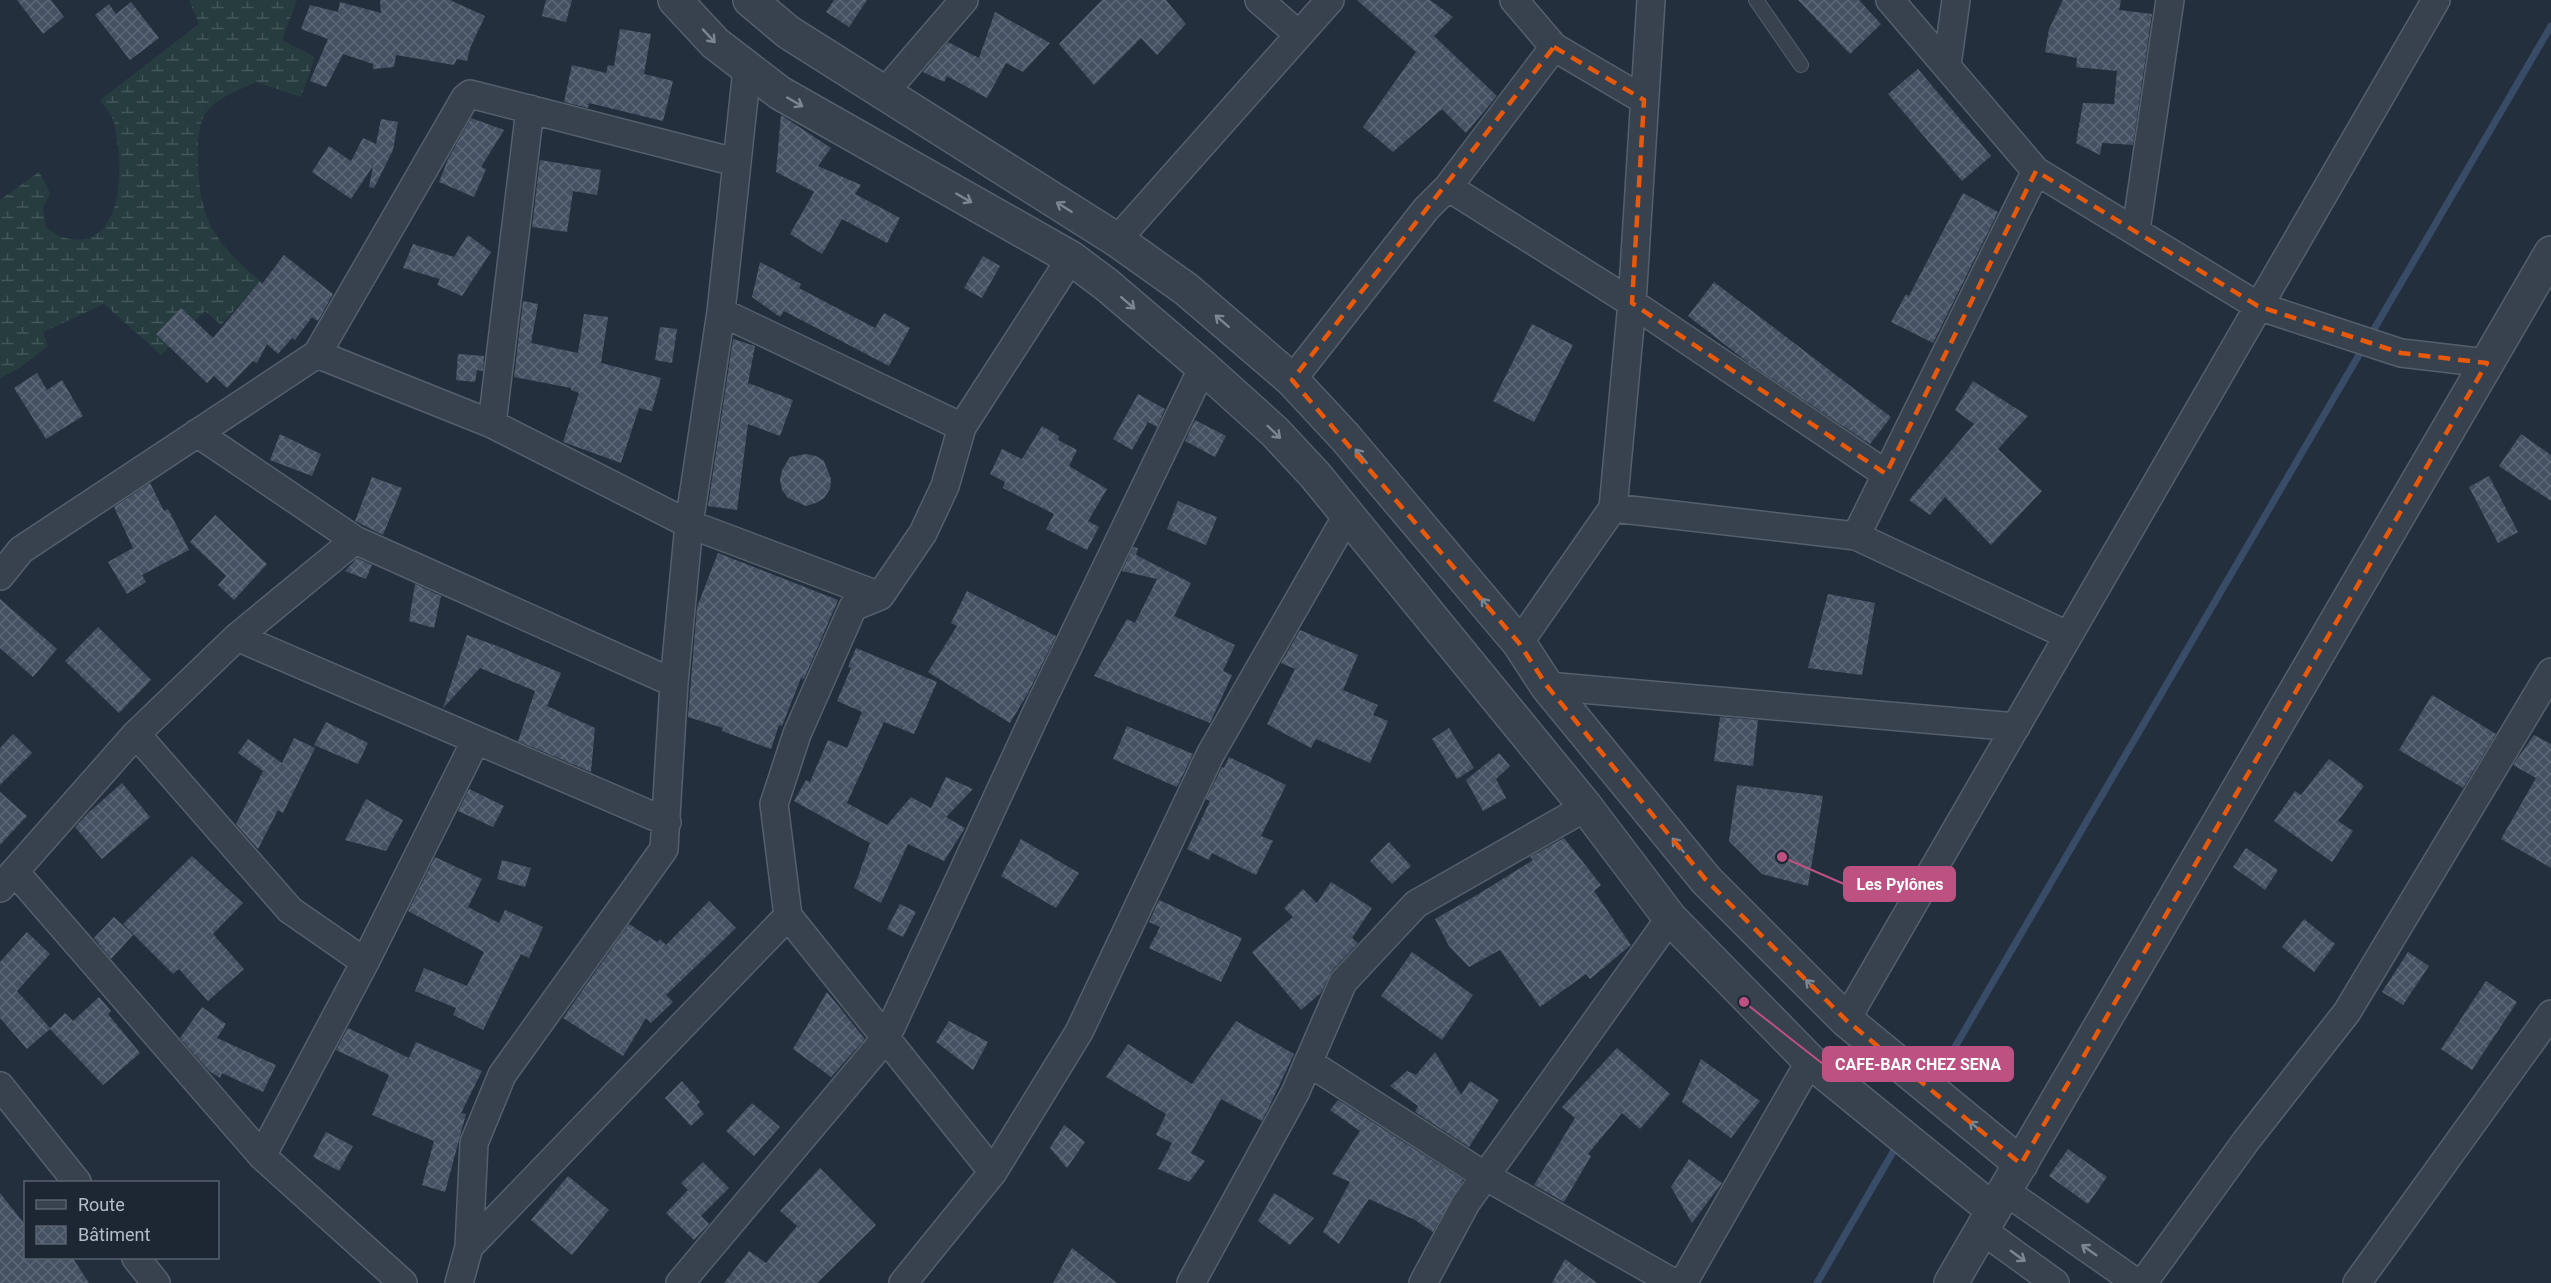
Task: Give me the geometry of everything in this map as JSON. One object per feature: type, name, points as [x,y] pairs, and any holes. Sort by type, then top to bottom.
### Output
[{"type":"street","points":[[675,0],[715,44],[780,93],[1071,258],[1107,285],[1203,367],[1275,432],[1348,514],[1586,807],[1671,918],[1810,1061],[2000,1199],[2137,1283]]},
{"type":"street","points":[[884,93],[964,0]]},
{"type":"street","points":[[1259,0],[1299,35]]},
{"type":"street","points":[[1118,240],[1330,0]]},
{"type":"street","points":[[1514,0],[1554,47],[1644,100]]},
{"type":"street","points":[[1519,643],[1613,508],[1632,303],[1652,0]]},
{"type":"street","points":[[1890,0],[2036,171],[2258,306],[2401,353],[2487,363]]},
{"type":"street","points":[[1947,65],[1956,0]]},
{"type":"street","points":[[2136,230],[2170,0]]},
{"type":"street","points":[[1846,1020],[2436,0]]},
{"type":"street","points":[[758,4],[788,32],[1118,240],[1186,289],[1292,380],[1353,446],[1519,643],[1547,686],[1706,880],[1846,1020],[2000,1199],[2055,1283]]},
{"type":"street","points":[[1292,380],[1426,209],[1448,187],[1554,47]]},
{"type":"street","points":[[459,1283],[469,1247],[474,1143],[502,1075],[664,849],[674,683],[689,524],[721,312],[735,162],[747,69]]},
{"type":"street","points":[[0,576],[21,550],[317,354],[465,98],[470,94],[735,162]]},
{"type":"street","points":[[492,424],[530,109]]},
{"type":"street","points":[[1856,536],[2036,171]]},
{"type":"street","points":[[1448,187],[1632,303],[1886,474]]},
{"type":"street","points":[[1951,1283],[2551,253]]},
{"type":"street","points":[[993,1172],[788,916],[774,804],[797,734],[852,607],[880,596],[923,533],[945,486],[962,427],[1071,258]]},
{"type":"street","points":[[721,312],[962,427]]},
{"type":"street","points":[[317,354],[492,424],[689,524],[880,596]]},
{"type":"street","points":[[680,1283],[886,1038],[1033,719],[1203,367]]},
{"type":"street","points":[[197,433],[355,540],[674,683]]},
{"type":"street","points":[[1613,508],[1856,536],[2067,635]]},
{"type":"street","points":[[903,1283],[993,1172],[1079,1032],[1210,755],[1348,514]]},
{"type":"street","points":[[355,540],[237,637],[136,734],[8,880],[262,1156],[403,1283]]},
{"type":"street","points":[[237,637],[667,822]]},
{"type":"street","points":[[2143,1283],[2246,1141],[2347,1012],[2551,672]]},
{"type":"street","points":[[1547,686],[2016,727]]},
{"type":"street","points":[[136,734],[290,910],[365,962]]},
{"type":"street","points":[[262,1156],[365,962],[476,740]]},
{"type":"street","points":[[1191,1283],[1295,1093],[1343,982],[1416,904],[1586,807]]},
{"type":"street","points":[[469,1247],[788,916]]},
{"type":"street","points":[[1423,1283],[1466,1203],[1671,918]]},
{"type":"street","points":[[2357,1283],[2551,1014]]},
{"type":"street","points":[[1683,1283],[1810,1061]]},
{"type":"street","points":[[1308,1062],[1485,1176],[1674,1283]]},
{"type":"street","points":[[0,1086],[76,1181]]},
{"type":"street","points":[[138,1259],[156,1283]]},
{"type":"lane","points":[[1756,0],[1801,65]]},
{"type":"highlighted area","points":[[1554,47],[1644,100],[1632,303],[1886,474],[2036,171],[2258,306],[2401,353],[2487,363],[2021,1164],[1846,1020],[1706,880],[1547,686],[1519,643],[1292,380]]},
{"type":"green space","points":[[189,0],[297,0],[282,40],[315,57],[301,97],[256,82],[215,103],[205,114],[201,123],[198,145],[199,177],[205,212],[211,227],[230,253],[260,281],[221,325],[205,311],[161,355],[104,304],[43,332],[48,346],[18,369],[0,378],[0,200],[39,172],[50,193],[43,208],[46,228],[63,237],[83,239],[97,234],[107,224],[117,194],[119,161],[114,122],[100,100],[199,24]]},
{"type":"building","points":[[17,0],[51,0],[64,17],[43,34]]},
{"type":"building","points":[[380,0],[450,0],[485,16],[470,48],[467,61],[457,59],[454,65],[396,55],[394,67],[373,69],[373,64],[343,54],[326,87],[310,81],[328,39],[301,29],[310,5],[338,12],[340,2],[381,13]]},
{"type":"building","points":[[546,0],[572,0],[566,22],[542,16]]},
{"type":"building","points":[[834,0],[867,0],[849,27],[826,12]]},
{"type":"building","points":[[1102,0],[1166,0],[1186,24],[1157,55],[1141,38],[1094,85],[1059,44]]},
{"type":"building","points":[[1357,0],[1430,0],[1453,17],[1434,36],[1497,96],[1466,133],[1442,109],[1393,152],[1363,127],[1416,52]]},
{"type":"building","points":[[1798,0],[1859,0],[1881,24],[1850,54]]},
{"type":"building","points":[[2063,0],[2121,0],[2119,10],[2152,14],[2133,145],[2102,143],[2100,155],[2076,143],[2083,103],[2114,104],[2117,71],[2076,67],[2077,58],[2045,52],[2049,29]]},
{"type":"building","points":[[131,2],[159,38],[130,60],[95,15],[109,4],[116,14]]},
{"type":"building","points":[[995,12],[1050,43],[1023,72],[1006,63],[987,98],[947,76],[944,82],[923,72],[948,42],[979,58]]},
{"type":"building","points":[[620,29],[651,34],[644,74],[673,81],[663,121],[589,103],[588,108],[564,102],[572,65],[606,73],[608,65],[614,66]]},
{"type":"building","points":[[1918,69],[1991,156],[1962,181],[1888,94]]},
{"type":"building","points":[[781,115],[831,148],[818,166],[861,185],[855,194],[900,218],[887,243],[842,219],[822,254],[790,234],[814,192],[776,172]]},
{"type":"building","points":[[471,118],[504,130],[481,167],[486,169],[474,197],[439,182],[448,159]]},
{"type":"building","points":[[381,119],[398,122],[393,150],[374,188],[369,187],[373,166],[351,199],[312,172],[329,146],[351,161],[363,138],[376,144]]},
{"type":"building","points":[[540,160],[601,170],[597,195],[573,191],[567,232],[532,227]]},
{"type":"building","points":[[1963,193],[1998,212],[1933,343],[1891,322],[1906,294],[1909,296]]},
{"type":"building","points":[[468,235],[491,252],[462,296],[437,285],[440,279],[403,268],[413,244],[454,257]]},
{"type":"building","points":[[284,255],[333,294],[318,321],[312,317],[295,340],[292,338],[278,354],[267,344],[257,363],[253,361],[227,388],[214,376],[207,383],[156,334],[181,308],[213,338],[260,281],[262,284]]},
{"type":"building","points":[[983,256],[1000,266],[982,298],[964,288]]},
{"type":"building","points":[[760,262],[801,284],[799,288],[875,328],[884,313],[910,328],[889,366],[784,311],[780,317],[752,297]]},
{"type":"building","points":[[1714,282],[1891,417],[1870,444],[1750,364],[1688,316]]},
{"type":"building","points":[[523,301],[538,304],[531,343],[578,353],[584,314],[608,317],[601,363],[661,378],[652,411],[639,408],[621,463],[563,442],[579,393],[571,388],[514,377]]},
{"type":"building","points":[[1532,324],[1573,345],[1534,422],[1493,401]]},
{"type":"building","points":[[660,327],[677,329],[672,363],[655,360]]},
{"type":"building","points":[[733,339],[755,346],[748,383],[793,400],[780,436],[748,424],[737,510],[708,506]]},
{"type":"building","points":[[458,354],[484,356],[483,371],[477,370],[475,382],[456,380]]},
{"type":"building","points":[[37,373],[47,390],[62,380],[83,416],[46,439],[14,388]]},
{"type":"building","points":[[1973,381],[2028,416],[1998,449],[2042,491],[1991,545],[1945,497],[1930,515],[1909,500],[1974,424],[1955,410]]},
{"type":"building","points":[[1138,394],[1165,409],[1157,427],[1148,422],[1132,450],[1113,439]]},
{"type":"building","points":[[1195,420],[1226,436],[1215,457],[1185,441]]},
{"type":"building","points":[[1042,426],[1059,436],[1058,440],[1077,450],[1069,466],[1107,489],[1088,521],[1099,527],[1087,550],[1046,529],[1054,514],[1003,488],[1005,482],[990,474],[1002,449],[1022,459]]},
{"type":"building","points":[[280,434],[321,454],[312,476],[270,460]]},
{"type":"building","points":[[2521,434],[2551,455],[2551,501],[2499,466]]},
{"type":"building","points":[[806,454],[824,461],[831,479],[830,489],[824,498],[806,506],[788,498],[782,490],[780,480],[782,470],[790,457]]},
{"type":"building","points":[[2489,476],[2518,532],[2498,543],[2469,487]]},
{"type":"building","points":[[372,477],[402,488],[383,535],[355,521]]},
{"type":"building","points":[[150,483],[164,511],[168,509],[189,550],[142,575],[146,582],[127,594],[108,562],[133,548],[114,507]]},
{"type":"building","points":[[1178,501],[1217,517],[1206,545],[1167,529]]},
{"type":"building","points":[[215,515],[267,564],[234,600],[218,585],[226,576],[190,542]]},
{"type":"building","points":[[1133,547],[1138,548],[1136,555],[1191,583],[1174,616],[1235,645],[1223,671],[1232,675],[1210,723],[1094,676],[1127,619],[1135,623],[1157,579],[1122,571]]},
{"type":"building","points":[[718,553],[838,600],[804,679],[801,678],[782,726],[779,725],[771,749],[722,731],[723,728],[688,717],[697,607]]},
{"type":"building","points":[[357,558],[372,565],[366,579],[345,571]]},
{"type":"building","points":[[415,584],[441,596],[434,628],[409,621]]},
{"type":"building","points":[[967,591],[1056,636],[1028,693],[1010,723],[928,672],[957,626],[951,623]]},
{"type":"building","points":[[1828,594],[1875,603],[1862,675],[1808,668]]},
{"type":"building","points":[[0,599],[57,649],[33,677],[0,648]]},
{"type":"building","points":[[98,627],[151,680],[119,713],[65,661]]},
{"type":"building","points":[[1300,630],[1358,655],[1343,690],[1378,705],[1373,715],[1388,721],[1370,763],[1316,739],[1311,748],[1267,724],[1295,669],[1281,663]]},
{"type":"building","points":[[467,635],[561,673],[547,706],[595,728],[591,772],[518,741],[535,691],[480,668],[443,708]]},
{"type":"building","points":[[856,648],[937,682],[914,734],[884,722],[847,803],[887,825],[911,797],[931,808],[946,777],[973,789],[946,817],[965,828],[944,861],[908,844],[881,903],[854,888],[870,843],[794,801],[806,780],[810,782],[828,740],[847,748],[862,712],[837,701],[851,668],[848,667]]},
{"type":"building","points":[[2432,695],[2496,734],[2463,788],[2399,750]]},
{"type":"building","points":[[1720,717],[1758,720],[1753,766],[1714,761]]},
{"type":"building","points":[[326,722],[368,743],[358,764],[314,745]]},
{"type":"building","points":[[1127,726],[1193,754],[1177,787],[1113,759]]},
{"type":"building","points":[[1449,728],[1474,768],[1457,779],[1432,739]]},
{"type":"building","points":[[13,734],[32,753],[0,785],[0,748]]},
{"type":"building","points":[[2534,735],[2551,744],[2551,868],[2501,839],[2536,778],[2513,765]]},
{"type":"building","points":[[294,738],[315,748],[283,813],[278,810],[258,849],[236,824],[263,771],[238,753],[248,739],[282,763]]},
{"type":"building","points":[[1499,753],[1510,766],[1496,779],[1506,798],[1483,811],[1466,780]]},
{"type":"building","points":[[1229,757],[1286,785],[1261,836],[1273,841],[1256,875],[1212,853],[1209,860],[1187,849],[1210,801],[1206,799]]},
{"type":"building","points":[[2329,759],[2364,786],[2338,821],[2353,831],[2332,862],[2274,821],[2295,791],[2301,795]]},
{"type":"building","points":[[122,783],[150,817],[102,859],[75,827]]},
{"type":"building","points":[[1737,785],[1823,796],[1808,886],[1762,874],[1729,841]]},
{"type":"building","points":[[469,789],[504,806],[493,827],[458,811]]},
{"type":"building","points":[[0,792],[27,816],[0,845]]},
{"type":"building","points":[[366,799],[403,820],[386,851],[345,840]]},
{"type":"building","points":[[1564,838],[1601,885],[1594,891],[1631,945],[1590,979],[1586,974],[1540,1007],[1500,950],[1469,967],[1449,946],[1435,919],[1533,860],[1530,857]]},
{"type":"building","points":[[1021,839],[1079,873],[1056,908],[1001,876]]},
{"type":"building","points":[[1389,842],[1411,866],[1392,884],[1370,861]]},
{"type":"building","points":[[2246,848],[2278,870],[2265,890],[2233,867]]},
{"type":"building","points":[[192,856],[243,903],[213,934],[244,969],[208,1001],[179,969],[173,974],[123,924]]},
{"type":"building","points":[[435,857],[482,879],[468,907],[499,923],[505,910],[543,927],[529,958],[521,954],[483,1030],[453,1015],[456,1008],[415,991],[424,968],[467,986],[484,952],[408,911]]},
{"type":"building","points":[[502,860],[531,868],[525,887],[497,879]]},
{"type":"building","points":[[1331,882],[1372,908],[1352,938],[1358,943],[1331,972],[1321,993],[1301,1010],[1252,952],[1293,917],[1284,908],[1303,889],[1317,903]]},
{"type":"building","points":[[1159,900],[1242,938],[1221,982],[1149,948],[1160,927],[1149,922]]},
{"type":"building","points":[[709,901],[736,928],[666,995],[673,1002],[651,1023],[646,1018],[623,1056],[563,1018],[629,924],[657,942],[660,939],[666,945]]},
{"type":"building","points":[[900,904],[916,912],[903,937],[887,929]]},
{"type":"building","points":[[114,917],[133,935],[111,959],[94,938]]},
{"type":"building","points":[[2304,919],[2335,944],[2314,972],[2282,947]]},
{"type":"building","points":[[27,932],[50,954],[17,991],[50,1028],[65,1013],[73,1021],[99,997],[111,1011],[108,1014],[140,1053],[103,1085],[50,1029],[27,1049],[0,1018],[0,962]]},
{"type":"building","points":[[1412,952],[1473,995],[1442,1040],[1381,996]]},
{"type":"building","points":[[2408,952],[2429,966],[2403,1005],[2382,992]]},
{"type":"building","points":[[2486,981],[2517,1002],[2472,1070],[2441,1049]]},
{"type":"building","points":[[827,992],[865,1039],[831,1077],[793,1049]]},
{"type":"building","points":[[202,1007],[226,1024],[217,1038],[276,1065],[263,1092],[222,1073],[220,1078],[209,1071],[180,1038]]},
{"type":"building","points":[[949,1021],[988,1042],[973,1070],[936,1042]]},
{"type":"building","points":[[1236,1021],[1294,1054],[1262,1121],[1221,1099],[1191,1153],[1205,1161],[1189,1182],[1158,1169],[1172,1143],[1156,1135],[1166,1114],[1106,1077],[1128,1044],[1192,1084]]},
{"type":"building","points":[[348,1028],[409,1058],[416,1042],[482,1071],[461,1113],[466,1114],[445,1192],[422,1185],[434,1141],[372,1115],[389,1075],[336,1050]]},
{"type":"building","points":[[1617,1048],[1670,1094],[1640,1129],[1622,1113],[1588,1154],[1591,1156],[1564,1202],[1534,1185],[1575,1118],[1562,1107]]},
{"type":"building","points":[[1435,1052],[1461,1095],[1470,1081],[1499,1100],[1469,1147],[1415,1112],[1418,1106],[1390,1086],[1407,1071],[1416,1075]]},
{"type":"building","points":[[1701,1059],[1760,1101],[1731,1138],[1682,1102]]},
{"type":"building","points":[[682,1081],[700,1102],[697,1105],[704,1114],[691,1126],[665,1098]]},
{"type":"building","points":[[1338,1100],[1463,1180],[1433,1232],[1415,1220],[1369,1199],[1339,1244],[1323,1232],[1350,1182],[1332,1174],[1360,1131],[1330,1110]]},
{"type":"building","points":[[752,1103],[780,1127],[754,1156],[726,1131]]},
{"type":"building","points":[[1064,1125],[1085,1142],[1067,1168],[1050,1148]]},
{"type":"building","points":[[326,1132],[353,1146],[339,1171],[313,1157]]},
{"type":"building","points":[[2068,1149],[2107,1177],[2088,1204],[2049,1176]]},
{"type":"building","points":[[1689,1159],[1722,1183],[1692,1223],[1671,1187]]},
{"type":"building","points":[[703,1162],[729,1188],[701,1216],[709,1224],[694,1240],[666,1213],[688,1190],[681,1183]]},
{"type":"building","points":[[820,1168],[876,1225],[817,1283],[724,1283],[749,1251],[766,1263],[797,1226],[780,1211]]},
{"type":"building","points":[[568,1176],[609,1210],[572,1255],[531,1220]]},
{"type":"building","points":[[0,1193],[24,1223],[24,1259],[73,1259],[89,1283],[0,1283]]},
{"type":"building","points":[[1274,1193],[1314,1218],[1290,1245],[1258,1221]]},
{"type":"building","points":[[1072,1248],[1117,1283],[1053,1283]]},
{"type":"building","points":[[1565,1259],[1597,1283],[1552,1283]]},
{"type":"waterway","points":[[2370,336],[2551,26]]},
{"type":"waterway","points":[[1941,1071],[2363,348]]},
{"type":"waterway","points":[[1817,1283],[1893,1152]]},
{"type":"place","name":"Les Pylônes","points":[[1782,857]]},
{"type":"place","name":"CAFE-BAR CHEZ SENA","points":[[1744,1002]]}]
